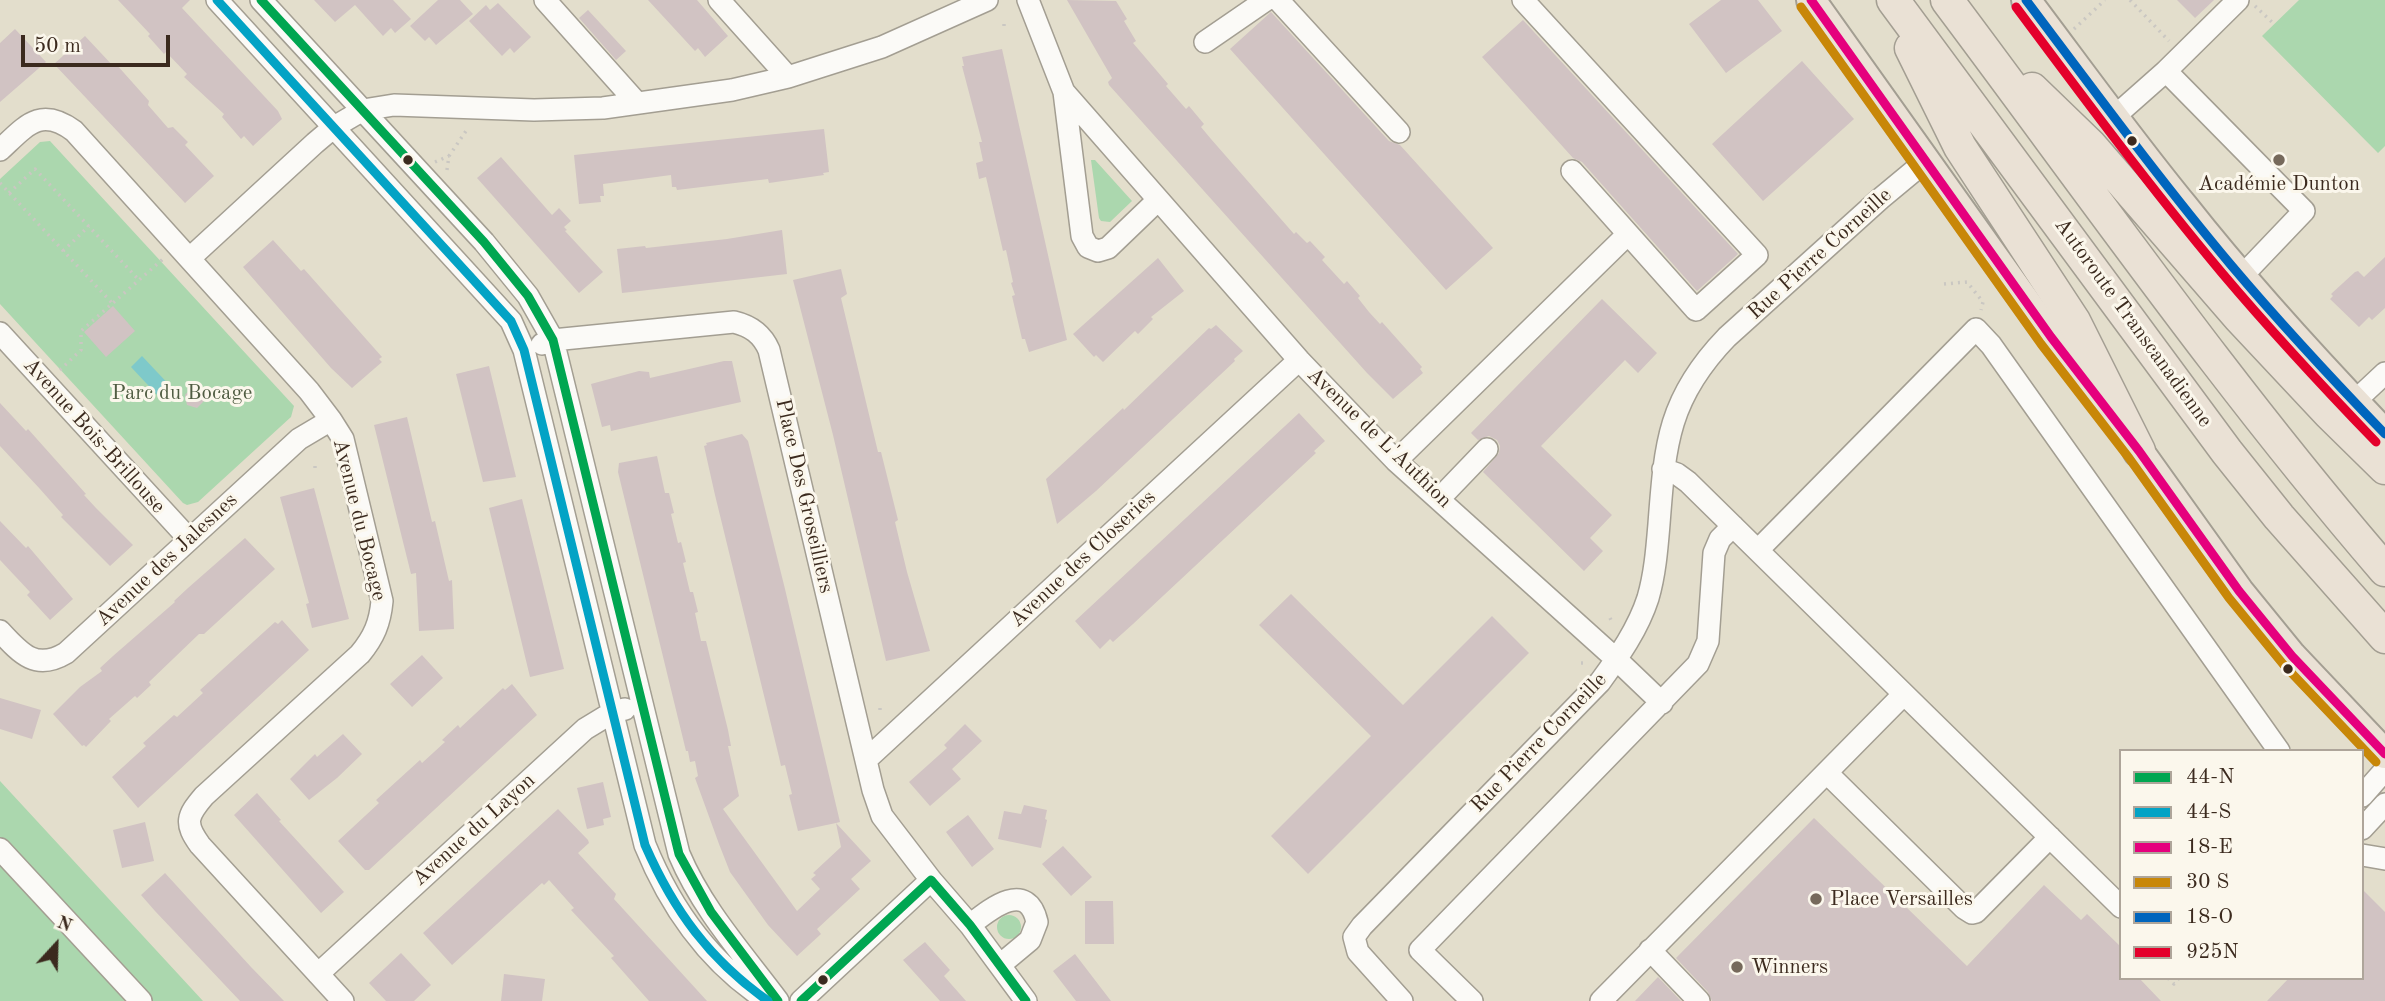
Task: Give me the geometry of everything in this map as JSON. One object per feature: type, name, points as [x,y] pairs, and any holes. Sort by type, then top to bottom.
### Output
[{"type":"highway","points":[[1887,0],[1960,146],[2074,321],[2139,451]]},
{"type":"highway","name":"Autoroute Transcanadienne","points":[[1893,0],[2227,452],[2288,527],[2385,637]]},
{"type":"highway","name":"Autoroute Transcanadienne","points":[[1947,0],[2259,417],[2299,469],[2385,570]]},
{"type":"highway","points":[[1966,25],[2090,145],[2254,332],[2329,413],[2385,468]]},
{"type":"main road","points":[[1811,0],[2052,337],[2139,451],[2257,615],[2385,754]]},
{"type":"main road","points":[[2026,0],[2114,117],[2241,277],[2306,352],[2385,434]]},
{"type":"street","points":[[218,0],[511,321],[524,350],[645,845],[660,881],[679,915],[714,957],[768,1001]]},
{"type":"street","points":[[261,0],[506,268],[527,296],[553,340],[672,830],[688,876],[709,910],[778,1001]]},
{"type":"street","points":[[545,0],[637,103]]},
{"type":"street","points":[[719,0],[788,77]]},
{"type":"street","name":"Avenue de L'Authion","points":[[1028,0],[1064,92],[1082,236],[1088,247],[1098,251],[1108,248],[1158,200]]},
{"type":"street","points":[[1205,42],[1266,0]]},
{"type":"street","points":[[1278,0],[1399,132]]},
{"type":"street","points":[[1524,0],[1757,255],[1696,310],[1572,171]]},
{"type":"street","points":[[2114,117],[2166,71],[2238,0]]},
{"type":"street","points":[[190,258],[334,127],[363,110],[394,105],[534,110],[603,108],[732,90],[788,77],[882,47],[984,1]]},
{"type":"street","points":[[2166,71],[2304,211],[2241,277]]},
{"type":"street","name":"Avenue de L'Authion","points":[[1064,92],[1299,359],[1396,461],[1662,703]]},
{"type":"street","name":"Avenue du Bocage","points":[[0,150],[32,121],[47,118],[61,122],[74,131],[309,391],[343,439],[382,601],[380,620],[372,639],[360,654],[204,796],[188,820],[191,832],[200,845],[342,1001]]},
{"type":"street","name":"Rue Pierre Corneille","points":[[1402,1001],[1358,952],[1354,937],[1600,682],[1637,625],[1651,586],[1663,469],[1673,420],[1683,395],[1706,360],[1727,337],[1927,160]]},
{"type":"street","points":[[1396,461],[1628,234]]},
{"type":"street","name":"Place Des Groseilliers","points":[[524,350],[553,340],[734,323],[752,328],[765,342],[873,790],[882,816],[970,925],[1026,1001]]},
{"type":"street","points":[[1758,550],[1976,329],[1992,345],[2278,749]]},
{"type":"street","name":"Avenue Bois-Brillouse","points":[[0,333],[188,539]]},
{"type":"street","name":"Avenue des Closeries","points":[[867,759],[1299,359]]},
{"type":"street","points":[[2354,402],[2385,373]]},
{"type":"street","name":"Avenue des Jalesnes","points":[[0,631],[27,656],[42,663],[55,660],[66,653],[299,439],[331,420]]},
{"type":"street","points":[[1439,499],[1487,449]]},
{"type":"street","points":[[1663,469],[1681,477],[1733,526],[2119,905]]},
{"type":"street","points":[[1472,1001],[1420,950],[1698,664],[1706,648],[1714,553],[1720,539],[1733,526]]},
{"type":"street","points":[[1601,1001],[1903,694]]},
{"type":"street","name":"Avenue du Layon","points":[[318,974],[585,729],[613,712],[642,704]]},
{"type":"street","points":[[2364,794],[2385,770]]},
{"type":"street","points":[[1827,773],[1972,913],[2050,837]]},
{"type":"street","points":[[2364,827],[2385,804]]},
{"type":"street","points":[[0,849],[141,1001]]},
{"type":"street","points":[[2364,855],[2385,859]]},
{"type":"street","points":[[801,1001],[931,880]]},
{"type":"street","points":[[970,925],[991,908],[1009,899],[1017,899],[1031,909],[1037,922],[1030,940],[1000,965]]},
{"type":"street","points":[[1650,950],[1699,1001]]},
{"type":"path","points":[[2073,31],[2105,0]]},
{"type":"path","points":[[2130,0],[2171,43]]},
{"type":"path","points":[[2249,0],[2274,24]]},
{"type":"path","points":[[446,176],[449,156],[469,127]]},
{"type":"path","points":[[433,162],[449,156]]},
{"type":"path","points":[[9,193],[35,169],[139,280]]},
{"type":"path","points":[[0,183],[113,304]]},
{"type":"path","points":[[63,251],[89,226]]},
{"type":"path","points":[[59,371],[81,350],[81,331],[163,258]]},
{"type":"path","points":[[1944,284],[1967,282],[1983,302],[1976,329]]},
{"type":"green space","points":[[2299,0],[2385,0],[2385,146],[2378,153],[2262,36]]},
{"type":"green space","name":"Parc du Bocage","points":[[50,141],[294,406],[291,417],[198,502],[187,505],[183,503],[0,304],[0,179],[40,142]]},
{"type":"green space","points":[[1091,160],[1095,160],[1132,201],[1110,222],[1101,221],[1099,218]]},
{"type":"green space","points":[[0,781],[203,1001],[0,1001]]},
{"type":"green space","points":[[1009,915],[1018,918],[1021,927],[1018,936],[1009,939],[1000,936],[997,927],[1000,918]]},
{"type":"water","points":[[142,356],[173,389],[162,400],[131,367]]},
{"type":"building","points":[[118,0],[190,0],[182,8],[278,111],[282,119],[253,146],[244,136],[241,139],[222,117],[224,114],[184,77],[187,74],[166,52],[164,54],[148,36],[150,34]]},
{"type":"building","points":[[314,0],[393,0],[411,19],[395,33],[391,28],[383,36],[355,5],[335,22]]},
{"type":"building","points":[[438,0],[460,0],[473,14],[436,45],[429,37],[425,41],[410,26]]},
{"type":"building","points":[[648,0],[697,0],[728,36],[705,57],[698,48],[695,51]]},
{"type":"building","points":[[1067,0],[1116,1],[1136,41],[1133,43],[1168,84],[1166,86],[1186,109],[1189,106],[1204,124],[1201,127],[1294,234],[1296,232],[1307,243],[1310,241],[1325,257],[1322,260],[1344,284],[1347,281],[1369,312],[1380,324],[1382,322],[1422,367],[1420,369],[1423,373],[1393,399],[1367,373],[1109,85],[1108,82],[1112,78]]},
{"type":"building","points":[[1721,0],[1758,0],[1782,31],[1726,73],[1689,24]]},
{"type":"building","points":[[2177,0],[2214,0],[2195,18]]},
{"type":"building","points":[[498,3],[531,37],[514,53],[510,48],[502,56],[469,21],[486,5],[490,10]]},
{"type":"building","points":[[588,10],[626,51],[616,60],[579,18]]},
{"type":"building","points":[[1271,12],[1389,141],[1400,145],[1493,248],[1446,290],[1230,49]]},
{"type":"building","points":[[1523,20],[1738,254],[1697,291],[1582,162],[1573,158],[1482,57]]},
{"type":"building","points":[[15,29],[46,62],[0,102],[0,43]]},
{"type":"building","points":[[85,36],[114,67],[116,64],[149,101],[148,105],[168,128],[173,127],[188,142],[185,145],[214,176],[185,203],[54,64]]},
{"type":"building","points":[[1002,49],[1067,340],[1029,352],[1025,339],[1022,339],[1012,296],[1015,295],[1006,250],[1003,251],[986,177],[979,179],[976,163],[983,161],[979,142],[982,142],[962,66],[962,57]]},
{"type":"building","points":[[1802,61],[1854,119],[1763,201],[1712,144]]},
{"type":"building","points":[[824,129],[829,172],[823,173],[824,175],[769,183],[768,179],[677,190],[672,187],[671,175],[603,184],[604,196],[600,196],[601,202],[579,204],[574,155]]},
{"type":"building","points":[[501,157],[552,215],[559,208],[571,221],[564,227],[567,230],[565,231],[603,272],[579,293],[477,178]]},
{"type":"building","points":[[782,230],[787,274],[622,293],[617,249],[727,239]]},
{"type":"building","points":[[273,240],[301,271],[304,269],[382,357],[379,359],[382,362],[352,388],[331,368],[243,267]]},
{"type":"building","points":[[2385,257],[2385,308],[2372,320],[2369,317],[2359,327],[2330,299],[2333,296],[2331,294],[2355,272],[2358,271],[2364,277]]},
{"type":"building","points":[[1158,258],[1184,291],[1151,317],[1153,319],[1138,334],[1135,331],[1103,362],[1096,355],[1094,357],[1073,334]]},
{"type":"building","points":[[841,269],[847,294],[841,298],[878,452],[881,452],[898,520],[895,522],[907,572],[930,651],[886,661],[833,435],[793,280]]},
{"type":"building","points":[[1602,299],[1657,353],[1638,373],[1625,360],[1541,446],[1612,515],[1590,538],[1603,551],[1584,571],[1483,472],[1499,453],[1497,440],[1489,436],[1478,440],[1471,433]]},
{"type":"building","points":[[113,306],[135,331],[106,357],[84,332]]},
{"type":"building","points":[[1216,325],[1243,351],[1096,491],[1057,524],[1046,479],[1123,408],[1124,410],[1209,328]]},
{"type":"building","points":[[732,361],[741,402],[611,431],[610,425],[602,427],[591,384],[639,371],[649,372],[650,378]]},
{"type":"building","points":[[489,366],[516,477],[483,482],[456,374]]},
{"type":"building","points":[[192,387],[202,390],[205,400],[197,408],[187,405],[185,395]]},
{"type":"building","points":[[0,403],[26,431],[28,429],[86,494],[84,495],[133,545],[110,566],[61,517],[63,515],[0,446]]},
{"type":"building","points":[[1299,413],[1325,441],[1314,451],[1316,453],[1133,624],[1113,642],[1110,639],[1100,649],[1075,621]]},
{"type":"building","points":[[407,417],[432,522],[435,521],[449,581],[452,580],[454,629],[419,631],[416,573],[411,574],[374,425]]},
{"type":"building","points":[[742,434],[748,441],[840,822],[798,831],[785,765],[781,766],[704,446],[706,443]]},
{"type":"building","points":[[657,456],[665,493],[669,493],[674,513],[671,514],[678,543],[681,542],[686,562],[683,563],[690,592],[693,592],[698,612],[695,613],[701,641],[706,641],[731,746],[728,746],[739,796],[723,809],[797,911],[820,889],[811,879],[816,875],[813,873],[841,847],[836,823],[871,861],[851,879],[860,889],[817,929],[821,934],[797,956],[768,925],[730,872],[695,778],[698,776],[695,761],[690,762],[686,751],[618,472],[619,463]]},
{"type":"building","points":[[314,488],[349,619],[312,628],[306,604],[309,603],[280,497]]},
{"type":"building","points":[[522,499],[564,669],[530,677],[489,508]]},
{"type":"building","points":[[0,521],[26,548],[28,546],[73,599],[50,620],[27,595],[30,592],[0,560]]},
{"type":"building","points":[[245,538],[275,569],[204,634],[199,634],[149,682],[151,685],[109,719],[111,721],[86,747],[82,746],[53,714],[80,687],[102,671],[100,668],[113,656]]},
{"type":"building","points":[[1291,594],[1403,705],[1492,616],[1529,653],[1308,874],[1271,836],[1371,736],[1259,625]]},
{"type":"building","points":[[282,620],[309,650],[138,808],[112,777],[146,746],[143,743],[203,693],[200,690],[275,622],[278,624]]},
{"type":"building","points":[[422,655],[443,678],[412,707],[390,684]]},
{"type":"building","points":[[512,684],[537,715],[369,870],[365,870],[338,841],[379,803],[376,800],[420,760],[422,763],[445,742],[442,740],[458,725],[460,728],[503,688],[505,690]]},
{"type":"building","points":[[0,698],[41,710],[32,739],[0,729]]},
{"type":"building","points":[[965,724],[982,741],[952,769],[961,779],[930,806],[909,782],[947,748],[944,745]]},
{"type":"building","points":[[343,734],[362,754],[309,800],[290,779],[315,754],[317,757]]},
{"type":"building","points":[[603,782],[611,817],[603,819],[604,825],[587,829],[577,788]]},
{"type":"building","points":[[257,793],[344,892],[321,913],[234,815]]},
{"type":"building","points":[[1024,805],[1047,810],[1041,848],[998,839],[1004,811],[1021,814]]},
{"type":"building","points":[[558,809],[588,840],[589,843],[578,853],[616,894],[614,899],[707,1001],[649,1001],[611,958],[614,956],[571,910],[574,908],[549,880],[544,885],[542,883],[452,965],[423,933]]},
{"type":"building","points":[[968,815],[994,849],[972,867],[946,832]]},
{"type":"building","name":"Place Versailles","points":[[1814,818],[1967,966],[2044,885],[2081,920],[2087,914],[2119,945],[2119,980],[2141,980],[2161,1001],[1712,1001],[1708,992],[1676,958]]},
{"type":"building","points":[[145,822],[154,861],[122,868],[113,830]]},
{"type":"building","points":[[1063,846],[1092,877],[1071,896],[1042,864]]},
{"type":"building","points":[[165,873],[284,1001],[240,1001],[155,911],[141,895]]},
{"type":"building","points":[[2364,891],[2385,912],[2385,1001],[2267,1001],[2287,980],[2364,980]]},
{"type":"building","points":[[1085,901],[1113,901],[1114,944],[1085,944]]},
{"type":"building","points":[[925,942],[950,970],[944,976],[966,1001],[940,1001],[903,960]]},
{"type":"building","points":[[401,953],[431,985],[414,1001],[386,1001],[369,983]]},
{"type":"building","points":[[1075,954],[1111,1001],[1076,1001],[1053,971]]},
{"type":"building","points":[[504,974],[545,979],[542,1001],[501,1001]]},
{"type":"building","points":[[1658,977],[1681,1001],[1635,1001]]},
{"type":"transit line","name":"44-S","points":[[217,0],[511,321],[524,350],[645,845],[668,891],[695,932],[728,968],[768,1001]]},
{"type":"transit line","name":"44-N","points":[[261,0],[484,242],[528,296],[553,340],[679,854],[711,912],[778,1001]]},
{"type":"transit line","name":"18-E","points":[[1811,0],[2051,337],[2139,451],[2239,591],[2292,656],[2385,754]]},
{"type":"transit line","name":"18-O","points":[[2026,0],[2204,233],[2268,308],[2385,434]]},
{"type":"transit line","points":[[1801,7],[2041,344],[2129,458],[2229,598],[2283,664],[2364,749]]},
{"type":"transit line","name":"925N","points":[[2016,7],[2143,175],[2222,273],[2376,442]]},
{"type":"transit line","points":[[2364,749],[2376,762]]},
{"type":"transit line","name":"44-N","points":[[801,1001],[931,880],[970,925],[1026,1001]]},
{"type":"place","name":"Académie Dunton","points":[[2279,160]]},
{"type":"place","name":"Place Versailles","points":[[1816,899]]},
{"type":"place","name":"Winners","points":[[1737,967]]}]
